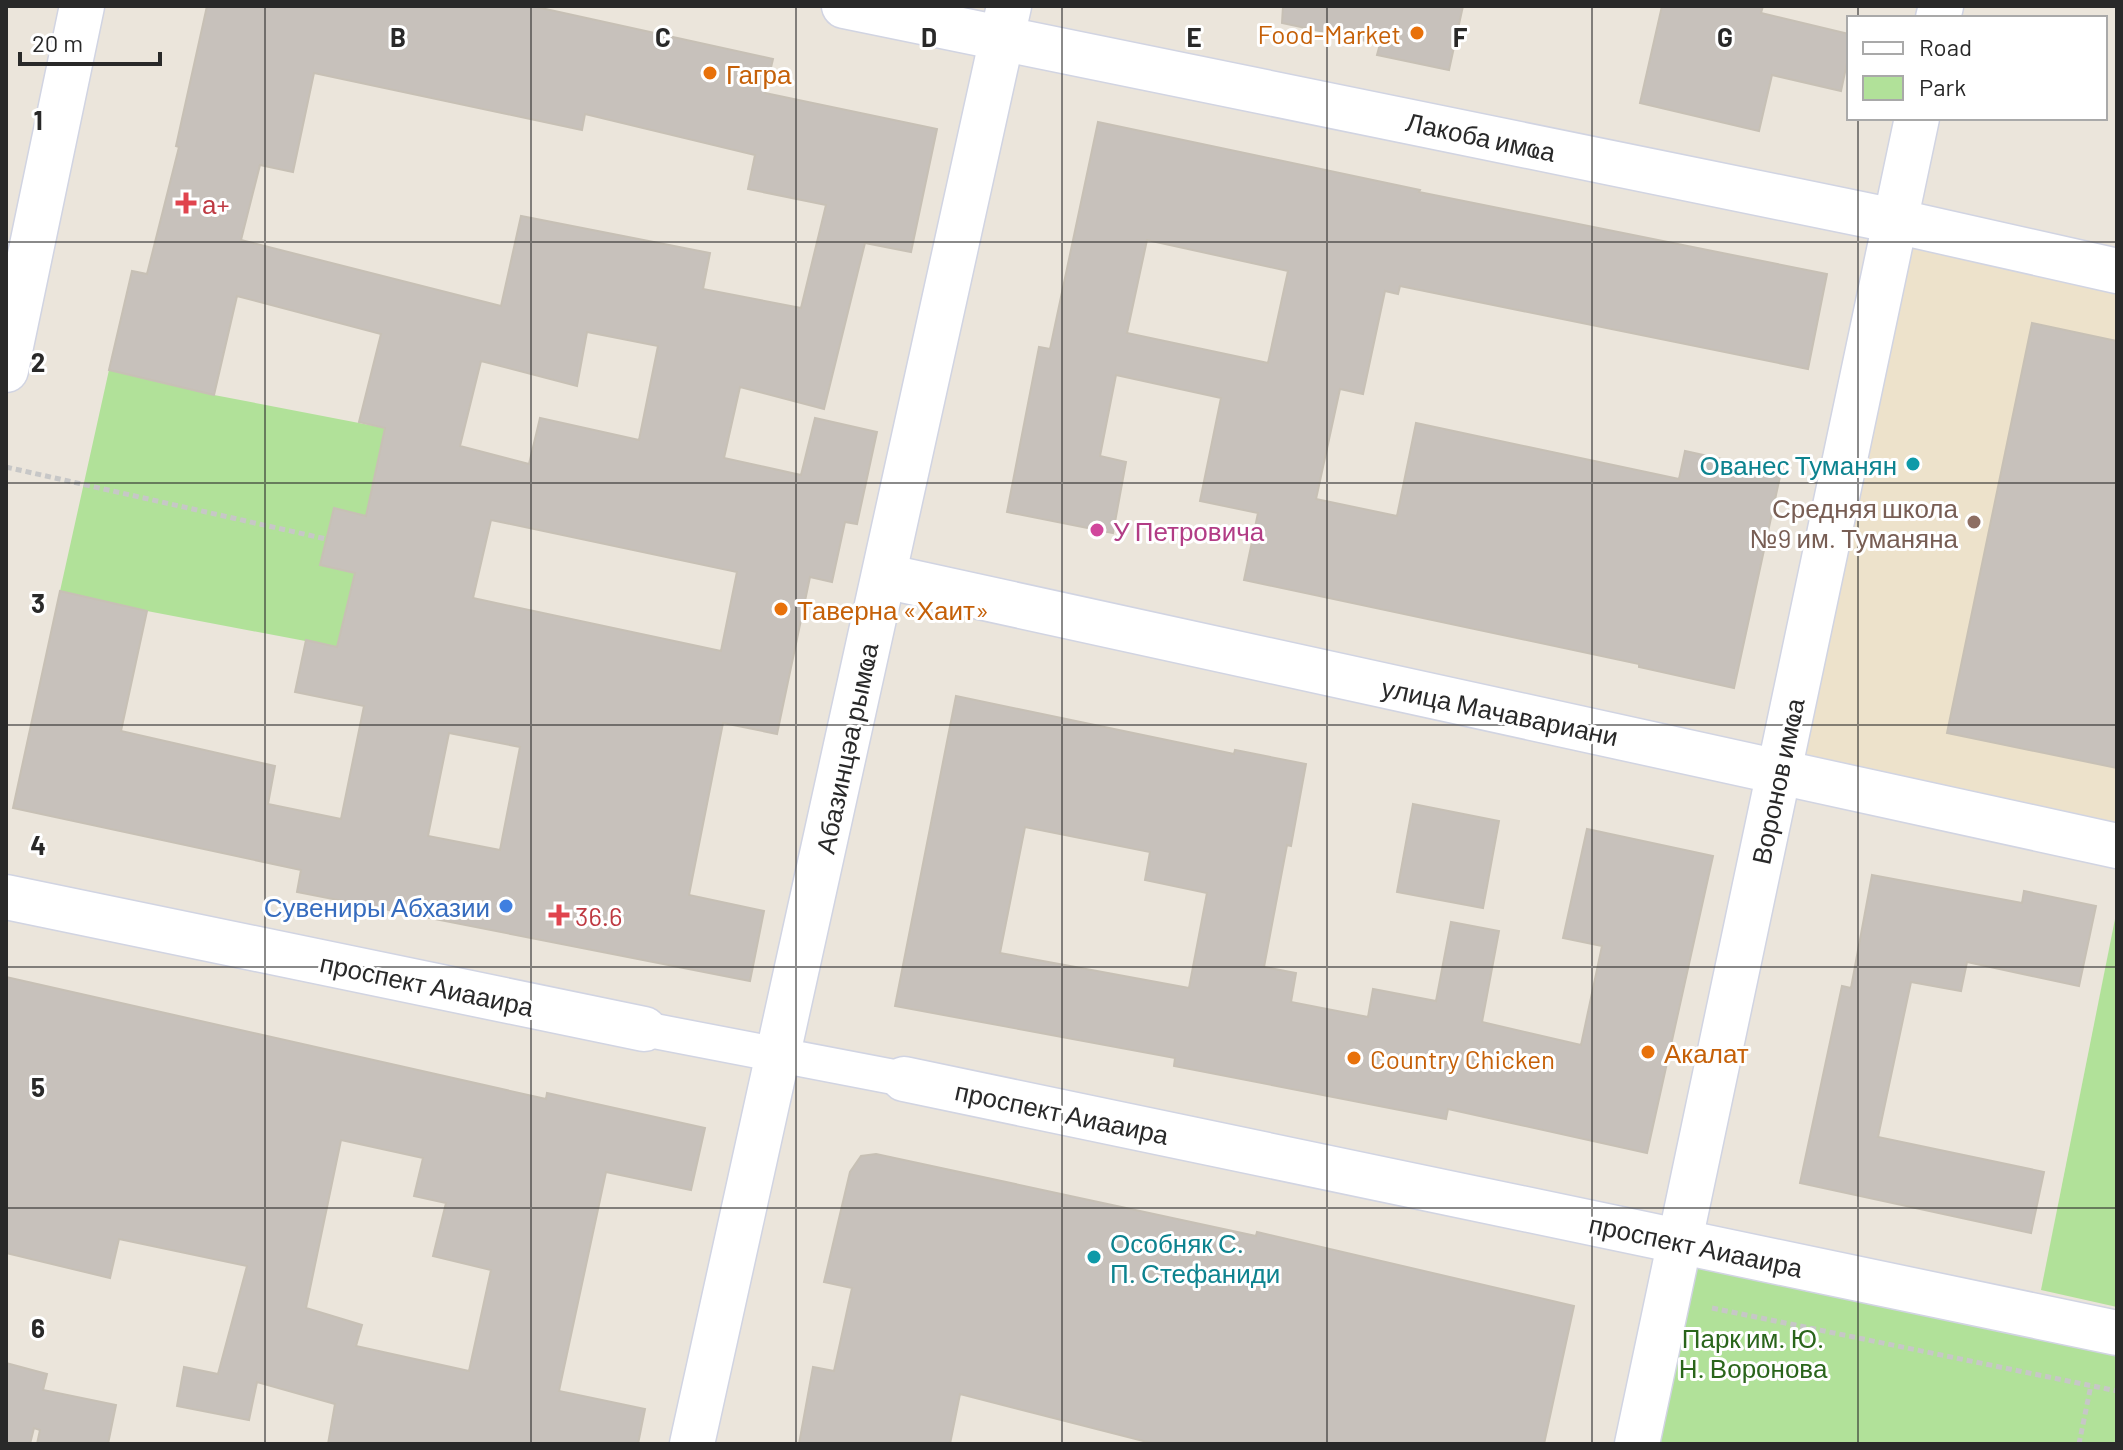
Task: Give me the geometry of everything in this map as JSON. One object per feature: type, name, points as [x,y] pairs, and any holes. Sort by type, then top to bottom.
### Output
[{"type":"street","points":[[6,370],[82,6]]},
{"type":"street","name":"Лакоба имҩа","points":[[844,6],[1005,22],[2117,271]]},
{"type":"street","name":"Абазинцәа рымҩа","points":[[692,1444],[1005,22]]},
{"type":"street","name":"Воронов имҩа","points":[[1637,1444],[1917,120]]},
{"type":"street","name":"улица Мачавариани","points":[[884,576],[2117,846]]},
{"type":"street","name":"проспект Аиааира","points":[[6,897],[644,1029],[904,1079],[2117,1333]]},
{"type":"path","points":[[6,467],[326,539]]},
{"type":"path","points":[[1668,1299],[2117,1391]]},
{"type":"path","points":[[2079,1444],[2091,1385]]},
{"type":"shaded area","name":"Средняя школа №9 им. Туманяна","points":[[1895,221],[2117,271],[2117,846],[1779,772]]},
{"type":"green space","points":[[109,370],[214,395],[385,428],[366,516],[334,509],[320,565],[355,573],[337,647],[60,591]]},
{"type":"green space","points":[[2117,909],[2117,1307],[2041,1290]]},
{"type":"green space","name":"Парк им. Ю. Н. Воронова","points":[[1680,1242],[2117,1333],[2117,1444],[1637,1444]]},
{"type":"building","points":[[207,6],[532,6],[773,59],[765,93],[937,129],[911,252],[865,243],[824,409],[740,387],[724,458],[801,475],[815,418],[877,432],[857,524],[845,522],[832,582],[810,577],[777,734],[723,723],[689,895],[764,911],[750,981],[297,892],[301,870],[13,808],[60,591],[147,611],[121,731],[275,766],[268,804],[341,819],[364,706],[295,692],[306,640],[337,647],[355,573],[320,565],[334,508],[366,516],[385,428],[359,422],[381,334],[237,296],[214,395],[109,370],[132,271],[147,274],[179,147],[176,146]],"holes":[[[314,73],[582,130],[585,114],[755,155],[748,189],[826,205],[801,308],[703,289],[710,253],[521,216],[501,306],[241,240],[260,165],[293,172]],[[587,332],[658,346],[639,440],[540,418],[529,464],[460,446],[481,361],[577,386]],[[491,520],[737,572],[721,651],[473,598]],[[449,733],[520,747],[500,850],[428,836]]]},
{"type":"building","points":[[1283,6],[1463,6],[1449,70],[1377,55],[1380,44],[1282,23]]},
{"type":"building","points":[[1662,6],[1763,6],[1761,13],[1847,34],[1847,63],[1841,91],[1772,75],[1759,131],[1640,103]]},
{"type":"building","points":[[1098,122],[1419,192],[1827,274],[1808,369],[1400,286],[1398,294],[1385,291],[1363,394],[1340,389],[1316,499],[1397,516],[1416,423],[1679,479],[1685,451],[1781,472],[1734,688],[1639,667],[1639,664],[1244,580],[1258,513],[1200,501],[1221,398],[1116,375],[1100,456],[1126,462],[1113,533],[1007,512],[1039,347],[1050,349]],"holes":[[[1147,240],[1288,271],[1268,363],[1127,333]]]},
{"type":"building","points":[[2032,323],[2117,341],[2117,768],[1947,733]]},
{"type":"building","points":[[956,696],[1234,754],[1235,750],[1306,764],[1264,967],[1296,973],[1291,1002],[1368,1017],[1373,989],[1436,1001],[1451,922],[1499,931],[1482,1022],[1581,1045],[1602,946],[1563,938],[1587,829],[1713,856],[1647,1153],[1448,1109],[1446,1119],[1174,1066],[1175,1058],[895,1006]],"holes":[[[1025,827],[1150,852],[1145,880],[1207,893],[1189,988],[1000,953]]]},
{"type":"building","points":[[1413,804],[1499,821],[1483,908],[1397,892]]},
{"type":"building","points":[[1872,875],[2022,903],[2024,891],[2096,906],[2079,986],[1967,962],[1961,991],[1911,982],[1878,1137],[2044,1172],[2031,1233],[1800,1183],[1842,986],[1851,988]]},
{"type":"building","points":[[6,977],[546,1099],[547,1093],[705,1128],[691,1190],[606,1172],[559,1391],[645,1409],[638,1444],[328,1444],[335,1404],[257,1382],[249,1420],[177,1406],[184,1367],[218,1374],[247,1266],[119,1239],[110,1278],[6,1253]],"holes":[[[341,1140],[423,1158],[414,1196],[446,1203],[433,1256],[491,1270],[469,1371],[356,1346],[362,1325],[306,1308]]]},
{"type":"building","points":[[876,1154],[1256,1236],[1257,1232],[1574,1306],[1544,1444],[1155,1444],[960,1394],[950,1444],[799,1444],[813,1367],[834,1371],[852,1288],[824,1282],[850,1172],[861,1156]]},
{"type":"building","points":[[6,1363],[47,1374],[43,1390],[116,1405],[108,1444],[37,1444],[40,1430],[34,1428],[30,1444],[6,1444]]},
{"type":"place","name":"Food-Market","points":[[1417,33]]},
{"type":"place","name":"Гагра","points":[[710,73]]},
{"type":"place","name":"а+","points":[[186,203]]},
{"type":"place","name":"Ованес Туманян","points":[[1913,464]]},
{"type":"place","name":"Средняя школа №9 им. Туманяна","points":[[1974,522]]},
{"type":"place","name":"У Петровича","points":[[1097,530]]},
{"type":"place","name":"Таверна «Хаит»","points":[[781,609]]},
{"type":"place","name":"Сувениры Абхазии","points":[[506,906]]},
{"type":"place","name":"36.6","points":[[559,915]]},
{"type":"place","name":"Акалат","points":[[1648,1052]]},
{"type":"place","name":"Country Chicken","points":[[1354,1058]]},
{"type":"place","name":"Особняк С. П. Стефаниди","points":[[1094,1257]]}]
